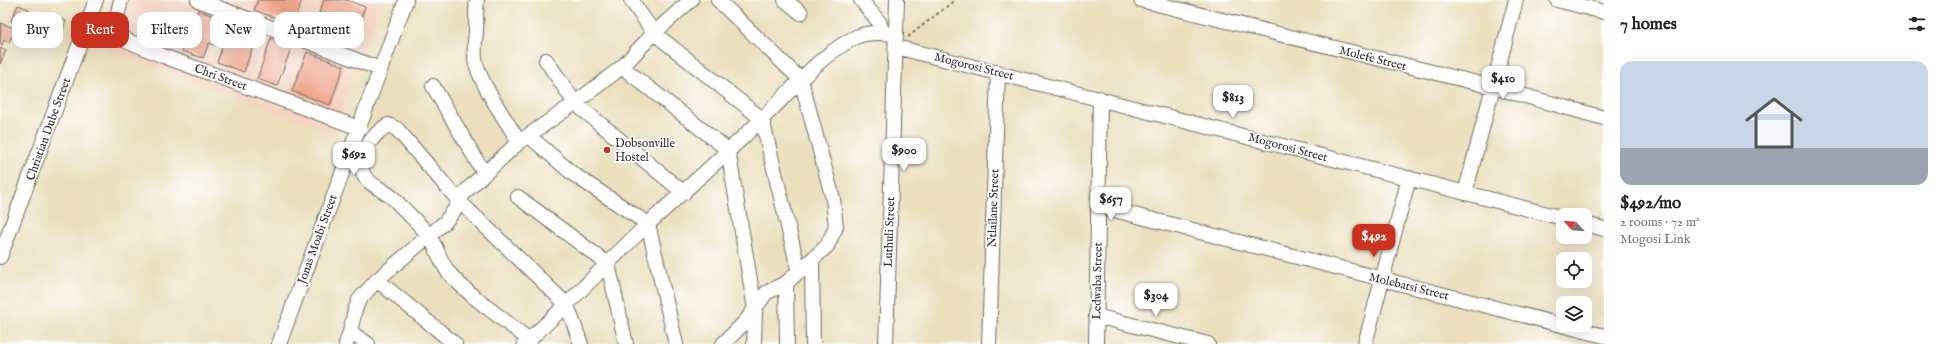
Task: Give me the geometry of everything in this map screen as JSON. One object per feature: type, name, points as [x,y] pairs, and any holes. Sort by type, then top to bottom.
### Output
[{"type":"street","name":"Christian Dube Street","points":[[0,257],[96,0]]},
{"type":"street","name":"Chri Street","points":[[121,0],[116,20],[120,34],[126,40],[163,56],[359,128]]},
{"type":"street","points":[[198,0],[380,69]]},
{"type":"street","name":"Jonas Moabi Street","points":[[279,344],[406,0]]},
{"type":"street","points":[[477,0],[474,48],[480,75],[524,139],[648,224],[676,344]]},
{"type":"street","points":[[631,0],[654,33],[762,119],[799,272]]},
{"type":"street","points":[[368,344],[348,338],[359,300],[377,280],[430,236],[452,214],[458,200],[484,173],[524,139],[622,67],[654,33],[690,0]]},
{"type":"street","points":[[718,0],[801,80],[833,198],[836,217],[836,227],[828,246],[786,283],[766,294],[736,332],[723,344]]},
{"type":"street","points":[[785,0],[801,13]]},
{"type":"street","points":[[861,0],[892,38]]},
{"type":"street","name":"Luthuli Street","points":[[886,344],[892,38],[897,0]]},
{"type":"street","name":"Molefe Street","points":[[1141,0],[1493,87],[1604,118]]},
{"type":"street","points":[[1465,193],[1516,0]]},
{"type":"street","points":[[1557,0],[1575,2],[1604,12]]},
{"type":"street","name":"Mogorosi Street","points":[[528,343],[648,224],[684,193],[801,80],[834,51],[853,38],[867,33],[892,38],[998,72],[1556,216]]},
{"type":"street","points":[[546,60],[575,103],[684,193]]},
{"type":"street","points":[[622,67],[728,150],[755,309],[754,344]]},
{"type":"street","name":"Ntlailane Street","points":[[989,344],[998,72]]},
{"type":"street","points":[[433,86],[484,173]]},
{"type":"street","name":"Ledwaba Street","points":[[1096,344],[1100,98]]},
{"type":"street","points":[[528,343],[456,280],[442,263],[430,236],[393,198],[371,182],[363,174],[362,161],[368,146],[383,128],[388,125],[393,126],[458,200],[567,305],[581,344]]},
{"type":"street","points":[[1365,344],[1409,178]]},
{"type":"street","points":[[518,197],[608,264],[626,344]]},
{"type":"street","name":"Molebatsi Street","points":[[1099,206],[1604,336]]},
{"type":"street","points":[[1592,226],[1604,229]]},
{"type":"street","points":[[812,261],[813,344]]},
{"type":"street","points":[[377,280],[455,344]]},
{"type":"street","points":[[786,283],[787,344]]},
{"type":"street","points":[[1096,316],[1208,344]]},
{"type":"path","points":[[892,38],[956,0]]},
{"type":"shaded area","points":[[110,0],[382,0],[334,133],[105,48],[129,48],[129,12],[106,12]]},
{"type":"building","points":[[258,0],[302,0],[298,12],[274,12],[274,17],[266,14],[266,12],[254,10]]},
{"type":"building","points":[[324,0],[347,0],[365,7],[363,12],[319,12]]},
{"type":"building","points":[[18,5],[29,9],[28,12],[15,12]]},
{"type":"building","points":[[198,10],[210,15],[210,43],[203,58],[182,51],[183,48],[202,48],[202,12],[197,12]]},
{"type":"building","points":[[63,20],[66,21],[63,28]]},
{"type":"building","points":[[1,23],[12,27],[12,38],[9,42],[4,40],[2,45],[0,44]]},
{"type":"building","points":[[271,38],[274,39],[274,48],[291,48],[277,86],[257,79]]},
{"type":"building","points":[[0,48],[6,51],[0,64]]},
{"type":"building","points":[[222,48],[252,48],[244,72],[217,62]]},
{"type":"building","points":[[307,52],[344,66],[330,105],[292,91]]},
{"type":"place","name":"Dobsonville Hostel","points":[[607,150]]}]
